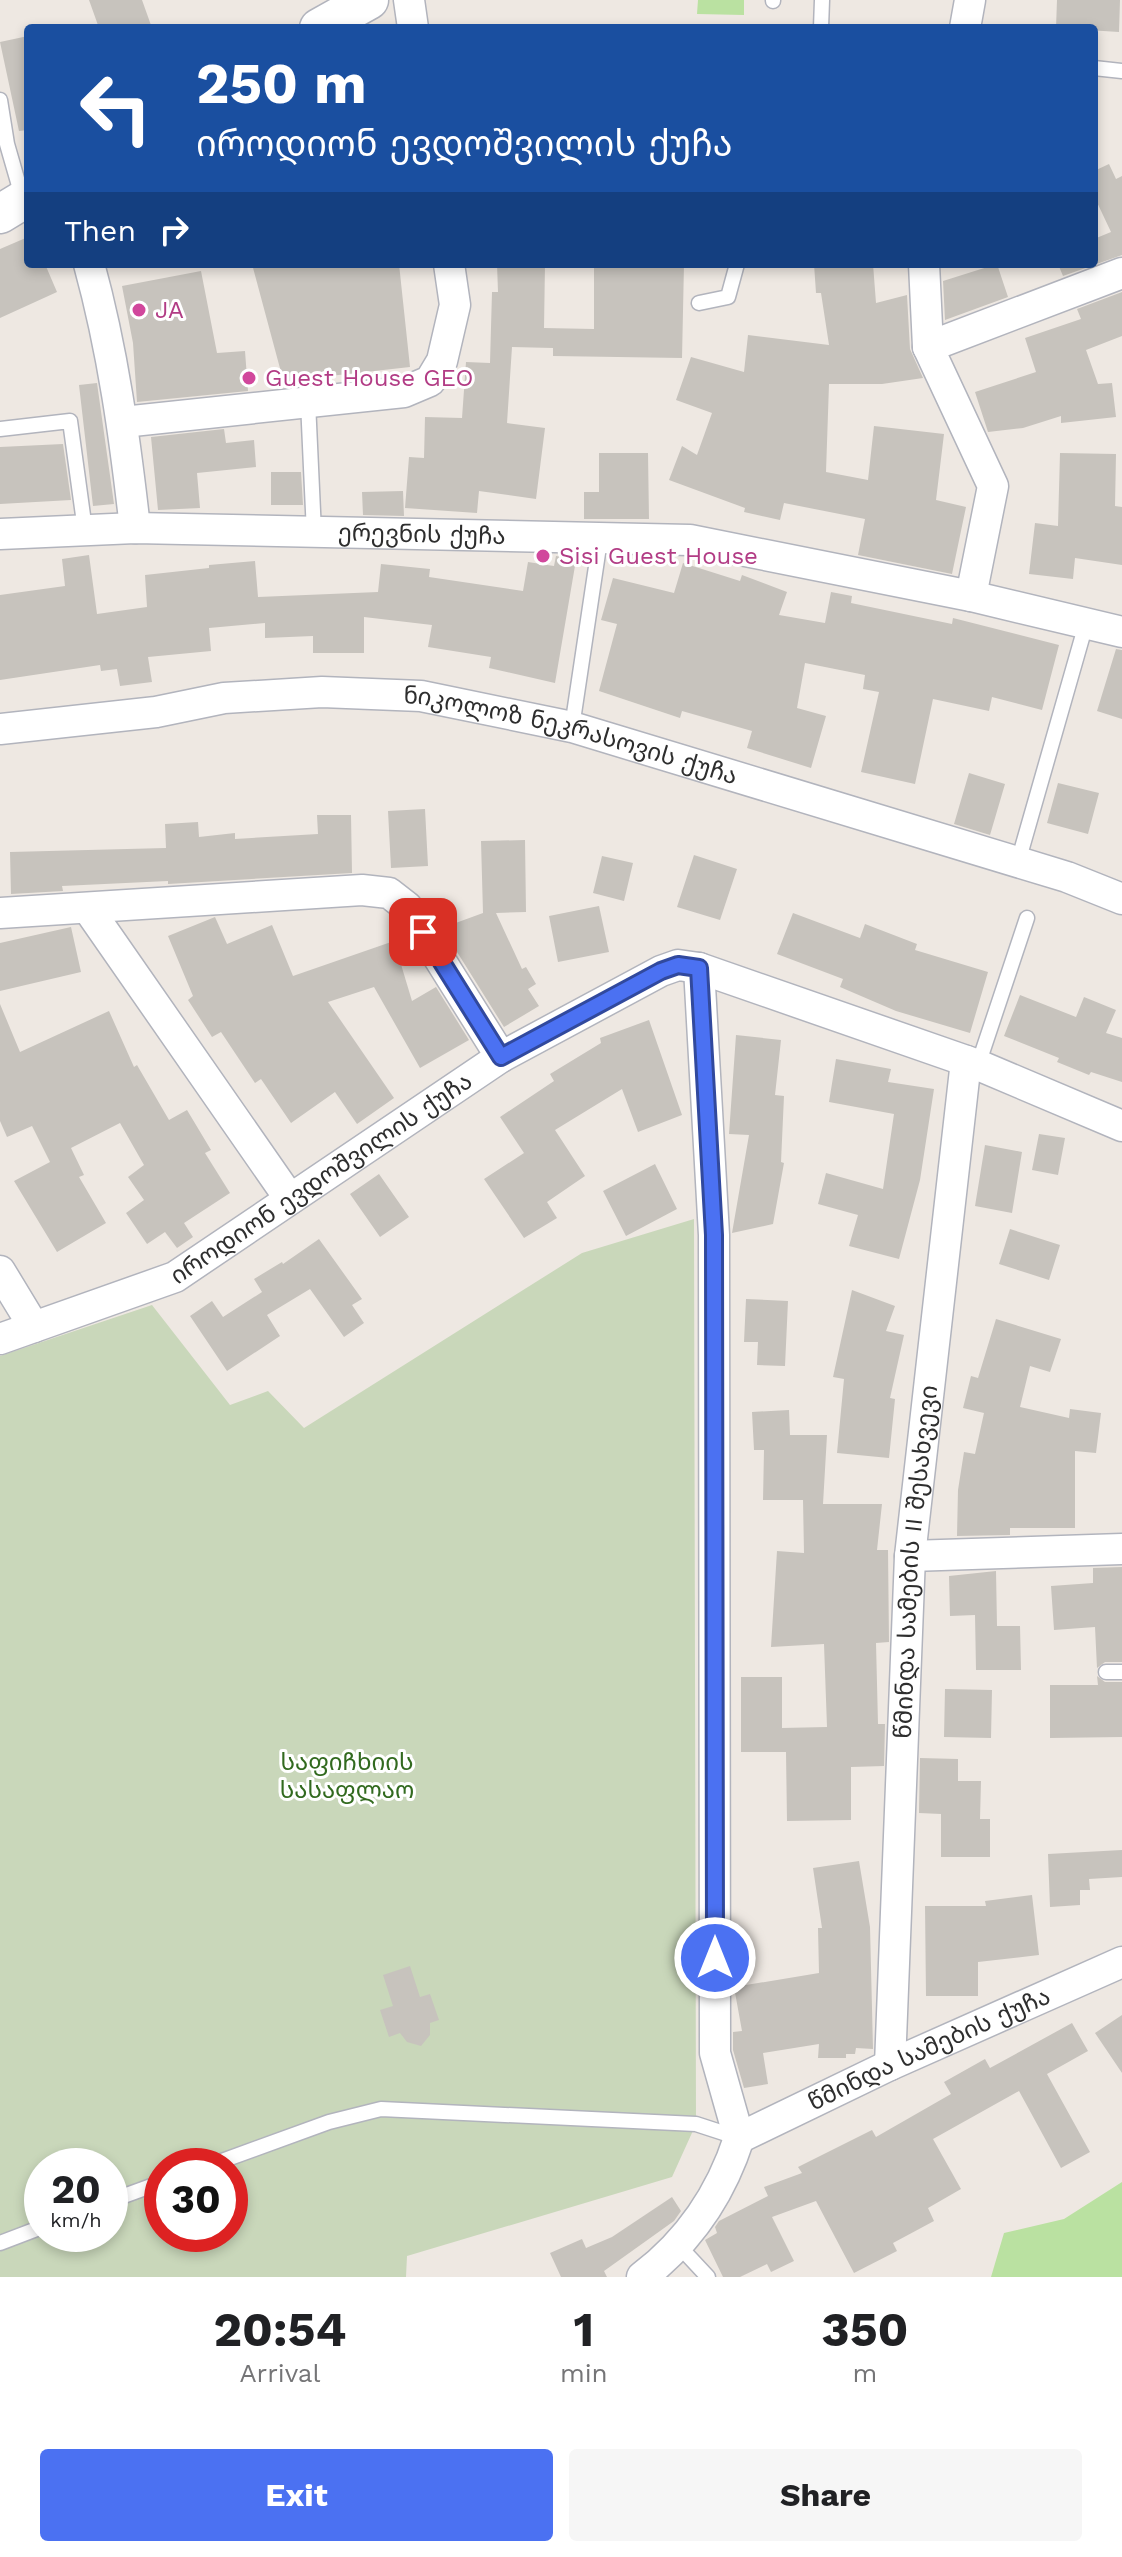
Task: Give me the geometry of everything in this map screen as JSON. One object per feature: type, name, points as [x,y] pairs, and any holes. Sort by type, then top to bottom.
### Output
[{"type":"street","points":[[326,24],[369,0]]},
{"type":"street","points":[[409,0],[412,24]]},
{"type":"street","points":[[966,24],[970,0]]},
{"type":"street","points":[[90,268],[105,322],[123,422],[135,528]]},
{"type":"street","points":[[123,422],[404,392],[430,381],[442,361],[455,305],[450,268]]},
{"type":"street","points":[[924,268],[928,347],[993,486],[971,596]]},
{"type":"street","points":[[928,347],[1122,273]]},
{"type":"street","name":"ერევნის ქუჩა","points":[[0,534],[135,528],[690,540],[971,596],[1122,632]]},
{"type":"street","name":"ნიკოლოზ ნეკრასოვის ქუჩა","points":[[0,729],[156,712],[224,698],[322,692],[421,696],[572,727],[1018,862],[1122,899]]},
{"type":"street","points":[[0,913],[89,910],[362,890],[389,893],[407,907],[501,1057]]},
{"type":"street","points":[[89,910],[290,1199]]},
{"type":"street","name":"იროდიონ ევდოშვილის ქუჩა","points":[[0,1339],[175,1277],[501,1057],[661,971],[678,965],[699,968],[972,1063],[1122,1126]]},
{"type":"street","points":[[642,2277],[680,2247],[728,2171],[739,2138],[715,2053],[714,1235],[699,968]]},
{"type":"street","name":"წმინდა სამების II შესახვევი","points":[[890,2065],[910,1556],[972,1063]]},
{"type":"street","points":[[0,1271],[34,1327]]},
{"type":"street","points":[[910,1556],[1122,1549]]},
{"type":"street","name":"წმინდა სამების ქუჩა","points":[[739,2138],[890,2065],[1122,1962]]},
{"type":"lane","points":[[821,24],[822,0]]},
{"type":"lane","points":[[1098,68],[1122,71]]},
{"type":"lane","points":[[0,100],[17,204]]},
{"type":"lane","points":[[699,303],[728,297],[736,268]]},
{"type":"lane","points":[[308,402],[314,533]]},
{"type":"lane","points":[[0,429],[70,421],[85,530]]},
{"type":"lane","points":[[572,727],[600,540]]},
{"type":"lane","points":[[1018,862],[1086,624]]},
{"type":"lane","points":[[972,1063],[1027,918]]},
{"type":"lane","points":[[1106,1672],[1122,1672]]},
{"type":"lane","points":[[248,2151],[329,2122],[381,2109],[696,2124],[739,2138]]},
{"type":"lane","points":[[0,2243],[24,2234]]},
{"type":"lane","points":[[680,2247],[708,2277]]},
{"type":"green space","points":[[698,0],[744,0],[744,15],[697,14]]},
{"type":"green space","name":"საფიჩხიის სასაფლაო","points":[[694,1219],[696,2124],[672,2177],[407,2256],[406,2277],[0,2277],[0,1356],[152,1305],[230,1405],[268,1391],[304,1428],[582,1253]]},
{"type":"green space","points":[[1122,2182],[1122,2277],[991,2277],[1004,2233],[1064,2219]]},
{"type":"building","points":[[89,0],[142,0],[151,24],[98,24]]},
{"type":"building","points":[[1057,0],[1120,0],[1119,32],[1098,31],[1098,24],[1056,24]]},
{"type":"building","points":[[24,37],[24,130],[19,131],[0,42]]},
{"type":"building","points":[[1109,164],[1116,179],[1122,176],[1122,255],[1098,264],[1098,237],[1111,232],[1098,204],[1098,169]]},
{"type":"building","points":[[24,239],[24,268],[47,268],[57,292],[0,318],[0,249]]},
{"type":"building","points":[[253,268],[399,268],[410,367],[312,378],[314,383],[285,387]]},
{"type":"building","points":[[497,268],[545,268],[544,328],[594,329],[594,268],[684,268],[682,358],[553,356],[553,348],[512,347],[507,423],[545,428],[536,499],[479,491],[477,513],[405,508],[409,457],[424,458],[425,417],[462,418],[466,362],[490,363],[492,292],[498,292]]},
{"type":"building","points":[[814,268],[873,268],[876,303],[907,295],[910,349],[923,378],[882,384],[829,384],[826,472],[868,480],[874,426],[944,434],[936,500],[966,507],[952,574],[858,555],[865,519],[784,503],[780,520],[744,512],[745,508],[669,480],[682,446],[697,455],[712,413],[676,400],[691,357],[744,372],[748,335],[829,345],[821,293],[816,293]]},
{"type":"building","points":[[984,268],[998,268],[1008,297],[945,320],[943,281]]},
{"type":"building","points":[[1060,268],[1085,268],[1063,276]]},
{"type":"building","points":[[201,271],[217,353],[245,351],[248,391],[137,402],[133,343],[122,286]]},
{"type":"building","points":[[1122,292],[1122,336],[1086,350],[1098,384],[1112,383],[1116,417],[1061,423],[1061,416],[1023,428],[988,432],[975,392],[1036,372],[1025,338],[1081,319],[1077,309]]},
{"type":"building","points":[[97,383],[114,504],[93,506],[79,385]]},
{"type":"building","points":[[224,429],[226,443],[254,440],[256,467],[197,473],[200,508],[158,510],[151,437]]},
{"type":"building","points":[[63,444],[71,500],[0,504],[0,447]]},
{"type":"building","points":[[599,453],[648,453],[649,519],[584,519],[584,492],[599,492]]},
{"type":"building","points":[[1060,453],[1116,454],[1115,506],[1122,507],[1122,565],[1075,558],[1073,579],[1029,574],[1035,523],[1058,526]]},
{"type":"building","points":[[271,472],[301,472],[303,505],[271,505]]},
{"type":"building","points":[[403,491],[404,516],[363,515],[362,492]]},
{"type":"building","points":[[89,555],[97,614],[147,607],[145,575],[209,568],[209,565],[255,561],[258,597],[378,592],[381,564],[430,569],[429,577],[523,591],[528,562],[554,566],[556,556],[576,560],[555,683],[489,668],[491,657],[428,647],[432,625],[364,617],[364,653],[313,653],[313,636],[265,638],[265,623],[209,628],[211,651],[148,657],[152,682],[120,686],[117,669],[101,671],[100,665],[0,680],[0,595],[65,586],[62,559]]},
{"type":"building","points":[[683,563],[740,581],[742,575],[787,592],[779,615],[825,623],[831,592],[852,596],[851,603],[952,624],[953,618],[1059,645],[1042,710],[992,697],[989,711],[933,699],[915,784],[861,772],[879,692],[863,689],[865,675],[805,663],[797,708],[826,716],[811,768],[747,748],[752,731],[682,711],[680,718],[599,691],[617,624],[601,620],[613,578],[674,593]]},
{"type":"building","points":[[1116,649],[1122,650],[1122,719],[1097,711]]},
{"type":"building","points":[[969,773],[1005,784],[990,835],[954,824]]},
{"type":"building","points":[[1058,783],[1099,793],[1088,834],[1047,823]]},
{"type":"building","points":[[425,809],[428,866],[391,868],[388,811]]},
{"type":"building","points":[[317,815],[351,815],[352,873],[168,884],[168,881],[62,886],[63,891],[11,894],[10,852],[166,848],[165,824],[198,822],[199,837],[235,833],[235,839],[318,834]]},
{"type":"building","points":[[525,840],[526,912],[496,913],[522,969],[526,967],[536,984],[528,989],[539,1006],[504,1027],[442,928],[483,913],[481,841]]},
{"type":"building","points":[[694,855],[737,869],[720,920],[677,907]]},
{"type":"building","points":[[602,856],[633,863],[624,901],[593,893]]},
{"type":"building","points":[[599,906],[609,952],[558,962],[549,916]]},
{"type":"building","points":[[793,913],[860,938],[865,924],[917,944],[915,950],[988,972],[970,1033],[896,1011],[840,987],[843,979],[777,954]]},
{"type":"building","points":[[215,917],[227,944],[272,925],[293,976],[394,941],[412,1001],[436,987],[469,1040],[420,1068],[374,987],[328,1002],[394,1098],[357,1124],[335,1092],[291,1123],[261,1079],[255,1083],[221,1032],[212,1037],[188,1000],[193,996],[168,936]]},
{"type":"building","points":[[71,927],[81,972],[0,991],[0,943]]},
{"type":"building","points":[[1020,995],[1076,1017],[1084,997],[1116,1010],[1106,1033],[1122,1038],[1122,1082],[1091,1072],[1089,1075],[1057,1062],[1059,1058],[1004,1036]]},
{"type":"building","points":[[0,1004],[20,1052],[109,1011],[134,1067],[137,1065],[169,1120],[187,1110],[211,1150],[205,1153],[230,1193],[184,1223],[193,1237],[177,1248],[165,1232],[147,1244],[126,1213],[144,1200],[128,1177],[144,1165],[120,1123],[71,1148],[84,1175],[79,1177],[106,1223],[57,1252],[14,1181],[50,1162],[32,1126],[7,1137],[0,1121]]},
{"type":"building","points":[[649,1020],[682,1115],[638,1132],[622,1089],[555,1130],[585,1176],[547,1202],[557,1218],[524,1238],[484,1179],[524,1153],[500,1117],[554,1081],[550,1074],[601,1043],[600,1038]]},
{"type":"building","points":[[736,1035],[781,1040],[775,1095],[784,1096],[781,1162],[784,1163],[773,1224],[732,1233],[749,1135],[729,1134]]},
{"type":"building","points":[[836,1059],[891,1069],[888,1082],[934,1089],[920,1180],[899,1259],[849,1246],[858,1215],[818,1204],[826,1173],[883,1189],[894,1114],[829,1102]]},
{"type":"building","points":[[1039,1134],[1065,1138],[1058,1175],[1032,1170]]},
{"type":"building","points":[[985,1145],[1022,1152],[1012,1213],[975,1206]]},
{"type":"building","points":[[655,1164],[677,1209],[626,1236],[603,1191]]},
{"type":"building","points":[[379,1174],[409,1217],[380,1237],[350,1194]]},
{"type":"building","points":[[1010,1229],[1060,1245],[1049,1280],[999,1264]]},
{"type":"building","points":[[319,1239],[362,1299],[352,1305],[364,1323],[344,1337],[310,1289],[267,1315],[280,1336],[227,1371],[190,1316],[212,1301],[223,1317],[262,1292],[254,1279],[283,1264]]},
{"type":"building","points":[[852,1290],[895,1306],[886,1331],[904,1335],[890,1398],[895,1399],[889,1458],[837,1453],[844,1379],[833,1377]]},
{"type":"building","points":[[746,1299],[788,1301],[785,1366],[757,1365],[758,1342],[744,1342]]},
{"type":"building","points":[[996,1319],[1061,1339],[1050,1372],[1030,1366],[1020,1407],[1069,1418],[1070,1409],[1101,1413],[1096,1453],[1075,1451],[1075,1528],[1010,1528],[1010,1535],[957,1536],[958,1490],[964,1452],[975,1454],[984,1413],[963,1408],[971,1376],[978,1378]]},
{"type":"building","points":[[789,1410],[790,1435],[827,1435],[823,1504],[882,1504],[877,1550],[888,1550],[889,1642],[876,1643],[878,1724],[885,1724],[884,1766],[851,1767],[851,1820],[787,1821],[786,1752],[741,1752],[741,1677],[782,1677],[782,1728],[827,1727],[824,1644],[771,1647],[777,1551],[804,1553],[803,1500],[763,1500],[764,1450],[754,1450],[752,1412]]},
{"type":"building","points":[[1122,1567],[1122,1662],[1105,1662],[1097,1668],[1095,1627],[1054,1630],[1051,1586],[1093,1583],[1093,1568]]},
{"type":"building","points":[[996,1571],[997,1626],[1020,1626],[1021,1670],[976,1670],[975,1615],[950,1616],[949,1576]]},
{"type":"building","points":[[1097,1676],[1105,1682],[1122,1682],[1122,1737],[1050,1738],[1050,1685],[1098,1685]]},
{"type":"building","points":[[945,1689],[992,1690],[991,1738],[944,1737]]},
{"type":"building","points":[[920,1758],[958,1759],[958,1781],[981,1781],[980,1819],[990,1819],[990,1857],[941,1857],[941,1814],[919,1813]]},
{"type":"building","points":[[1122,1850],[1122,1877],[1089,1879],[1090,1890],[1080,1890],[1080,1905],[1050,1907],[1048,1854]]},
{"type":"building","points":[[859,1861],[870,1927],[873,2049],[856,2048],[855,2054],[846,2054],[846,2058],[818,2058],[819,2044],[763,2053],[768,2084],[744,2088],[733,2050],[733,2032],[742,2031],[734,1987],[819,1973],[818,1928],[822,1928],[813,1868]]},
{"type":"building","points":[[1032,1895],[1039,1955],[978,1962],[978,1996],[926,1996],[925,1906],[986,1906],[985,1901]]},
{"type":"building","points":[[410,1966],[420,1997],[430,1994],[439,2020],[430,2023],[430,2035],[421,2046],[407,2042],[400,2033],[389,2037],[380,2010],[393,2006],[383,1975]]},
{"type":"building","points":[[1122,2015],[1122,2073],[1095,2033]]},
{"type":"building","points":[[1072,2023],[1088,2051],[1047,2074],[1090,2152],[1061,2168],[1019,2091],[933,2139],[961,2189],[928,2208],[934,2221],[893,2243],[897,2251],[854,2273],[816,2201],[772,2217],[794,2261],[771,2272],[767,2264],[740,2277],[723,2277],[705,2240],[717,2233],[715,2227],[719,2221],[768,2196],[764,2187],[802,2173],[798,2167],[872,2130],[876,2137],[951,2094],[944,2082],[985,2059],[990,2068]]},
{"type":"building","points":[[672,2197],[681,2211],[674,2221],[604,2271],[607,2277],[561,2277],[550,2253],[582,2239],[586,2248],[612,2237]]},
{"type":"place","name":"JA","points":[[139,310]]},
{"type":"place","name":"Guest House GEO","points":[[249,378]]},
{"type":"place","name":"Sisi Guest House","points":[[543,556]]},
{"type":"route","points":[[423,932],[501,1057],[661,971],[678,965],[699,968],[714,1235],[715,1958]]}]
